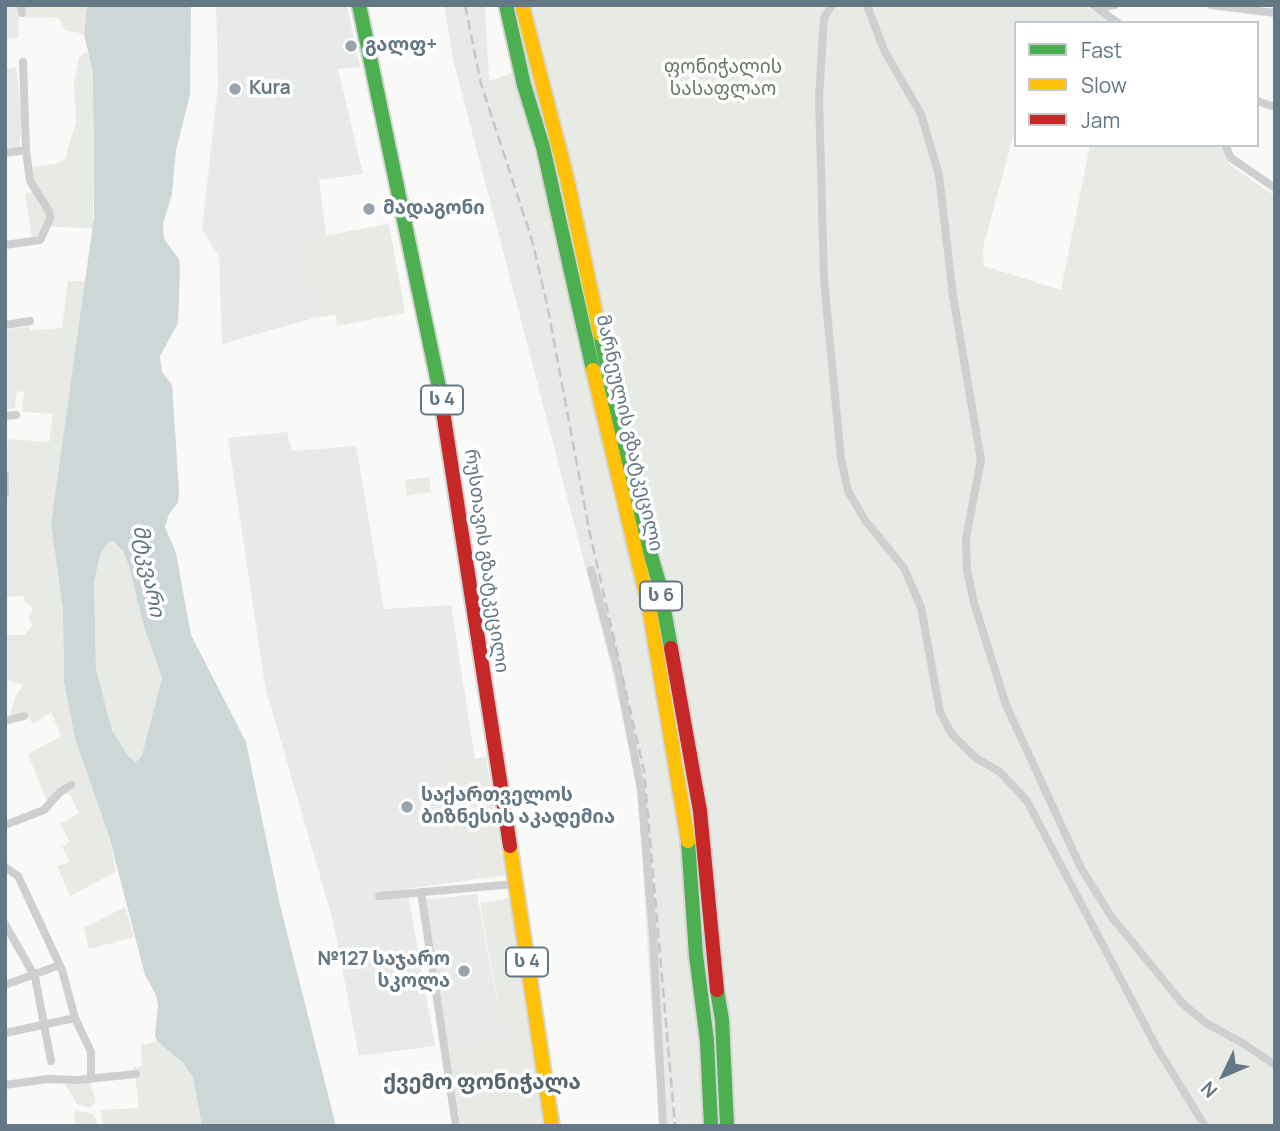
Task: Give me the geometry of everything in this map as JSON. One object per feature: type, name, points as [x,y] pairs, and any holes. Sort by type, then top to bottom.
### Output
[{"type":"highway","name":"რუსთავის გზატკეცილი","points":[[359,5],[443,405],[552,1126]]},
{"type":"highway","name":"მარნეულის გზატკეცილი","points":[[506,5],[547,164],[625,516],[642,573],[684,807],[707,1041],[711,1126]]},
{"type":"highway","name":"მარნეულის გზატკეცილი","points":[[522,5],[567,179],[636,504],[659,583],[700,811],[714,975],[722,1020],[727,1126]]},
{"type":"highway","points":[[547,164],[562,160]]},
{"type":"highway","points":[[551,184],[567,179]]},
{"type":"street","points":[[832,5],[824,18],[819,98],[824,280],[841,458],[848,491],[865,520],[904,568],[921,607],[940,712],[951,733],[976,758],[1000,772],[1027,801],[1157,1048],[1205,1126]]},
{"type":"street","points":[[867,5],[884,50],[921,114],[939,175],[953,296],[981,460],[966,538],[967,569],[974,603],[1006,705],[1081,868],[1111,916],[1182,1003],[1206,1023],[1275,1065]]},
{"type":"street","points":[[1096,7],[1115,5]]},
{"type":"street","points":[[1211,5],[1275,13]]},
{"type":"street","points":[[1096,7],[1115,21]]},
{"type":"street","points":[[5,245],[40,240],[48,227],[49,211],[30,181],[26,150],[23,62]]},
{"type":"street","points":[[1226,147],[1231,158],[1275,188]]},
{"type":"street","points":[[5,153],[26,150]]},
{"type":"street","points":[[5,325],[30,321]]},
{"type":"street","points":[[5,416],[16,415]]},
{"type":"street","points":[[5,475],[5,494]]},
{"type":"street","points":[[591,570],[619,675],[640,790],[653,936],[663,1126]]},
{"type":"street","points":[[5,722],[23,716]]},
{"type":"street","points":[[5,825],[44,810],[60,792],[71,786]]},
{"type":"street","points":[[6,869],[18,876],[60,965],[75,1018],[91,1052],[92,1078]]},
{"type":"street","points":[[379,896],[515,884]]},
{"type":"street","points":[[421,892],[456,1126]]},
{"type":"street","points":[[5,923],[34,975],[51,1060]]},
{"type":"street","points":[[5,985],[60,965]]},
{"type":"street","points":[[5,1032],[75,1018]]},
{"type":"street","points":[[5,1085],[48,1079],[65,1081],[135,1074]]},
{"type":"shaded area","points":[[216,5],[347,5],[360,67],[338,69],[363,174],[319,180],[326,236],[301,240],[314,318],[222,344],[219,257],[202,229],[218,86]]},
{"type":"shaded area","points":[[444,5],[485,5],[489,81],[520,170],[565,343],[654,788],[681,1126],[663,1126],[654,1052],[638,789],[610,662],[453,59]]},
{"type":"shaded area","points":[[287,432],[292,451],[356,446],[384,609],[451,605],[475,759],[440,764],[452,839],[473,836],[479,879],[407,889],[435,1046],[359,1056],[333,921],[265,686],[228,438]]},
{"type":"shaded area","name":"№127 საჯარო სკოლა","points":[[477,894],[504,1038],[448,1049],[424,900]]},
{"type":"green space","points":[[5,5],[19,5],[18,38],[5,40]]},
{"type":"green space","points":[[24,5],[87,5],[84,34],[65,30],[58,17],[25,18]]},
{"type":"green space","name":"ფონიჭალის სასაფლაო","points":[[524,5],[1084,5],[1111,21],[1014,21],[1014,132],[983,248],[984,266],[1061,290],[1090,147],[1221,147],[1230,165],[1275,196],[1275,1126],[736,1126],[708,845],[641,511]]},
{"type":"green space","points":[[87,51],[93,74],[93,228],[51,227],[52,218],[33,180],[33,167],[55,164],[65,159],[76,122],[74,82],[79,58]]},
{"type":"green space","points":[[16,67],[22,121],[19,148],[5,150],[5,69]]},
{"type":"green space","points":[[515,72],[596,405],[612,492],[640,595],[657,711],[678,819],[705,1126],[681,1126],[654,787],[565,343],[520,170],[489,81]]},
{"type":"green space","points":[[35,192],[48,213],[37,237],[32,238],[25,193]]},
{"type":"green space","points":[[389,224],[405,313],[337,326],[336,315],[314,318],[301,240]]},
{"type":"green space","points":[[68,281],[86,281],[51,524],[63,610],[64,681],[75,739],[109,836],[116,872],[70,896],[57,866],[70,862],[62,847],[70,842],[60,824],[79,813],[69,793],[47,802],[28,754],[61,736],[51,712],[33,724],[27,715],[20,713],[9,717],[16,696],[24,684],[5,680],[5,635],[24,635],[32,626],[29,617],[33,608],[26,603],[23,596],[5,597],[5,513],[10,481],[5,464],[9,439],[49,442],[53,414],[22,412],[24,392],[17,391],[15,408],[5,410],[5,330],[30,326],[30,330],[62,328]]},
{"type":"green space","points":[[429,477],[431,492],[407,496],[405,480]]},
{"type":"green space","points":[[113,541],[123,551],[129,566],[144,627],[162,678],[142,755],[136,762],[129,757],[112,730],[96,669],[94,581],[101,553],[108,542]]},
{"type":"green space","points":[[486,757],[505,875],[479,879],[473,836],[452,839],[440,764]]},
{"type":"green space","points":[[511,898],[545,1126],[461,1126],[448,1049],[504,1038],[480,903]]},
{"type":"green space","points":[[125,907],[134,937],[89,949],[84,928]]},
{"type":"green space","points":[[157,1041],[183,1063],[193,1077],[202,1126],[103,1126],[101,1110],[139,1108],[134,1067],[142,1066],[141,1045]]},
{"type":"green space","points":[[90,1082],[96,1102],[90,1108],[77,1104],[65,1084]]},
{"type":"green space","points":[[74,1110],[93,1114],[99,1126],[75,1126]]},
{"type":"water","name":"მტკვარი","points":[[87,5],[191,5],[190,95],[176,150],[172,194],[163,224],[164,239],[179,259],[180,270],[178,323],[160,356],[162,372],[172,385],[179,491],[178,503],[169,514],[165,527],[176,553],[191,635],[246,742],[280,905],[336,1126],[202,1126],[193,1077],[183,1063],[157,1041],[155,1035],[158,1005],[156,995],[145,975],[109,836],[75,739],[64,681],[63,610],[51,524],[94,217],[93,74],[84,34]],"holes":[[[113,541],[123,551],[144,627],[162,678],[142,755],[136,762],[129,757],[112,730],[96,669],[94,581],[101,553],[108,542]]]},
{"type":"railway","points":[[465,5],[481,84],[532,240],[547,304],[590,534],[644,771],[675,1126]]},
{"type":"traffic: fast","points":[[359,5],[440,392]]},
{"type":"traffic: fast","points":[[506,5],[524,85],[543,147],[593,370]]},
{"type":"traffic: fast","points":[[600,334],[636,504],[659,583],[671,648]]},
{"type":"traffic: fast","points":[[688,841],[696,955],[707,1041],[711,1126]]},
{"type":"traffic: fast","points":[[717,990],[722,1020],[727,1126]]},
{"type":"traffic: slow","points":[[522,5],[567,179],[600,334]]},
{"type":"traffic: slow","points":[[593,370],[649,607],[688,841]]},
{"type":"traffic: slow","points":[[510,846],[552,1126]]},
{"type":"traffic: jam","points":[[440,392],[510,846]]},
{"type":"traffic: jam","points":[[671,648],[700,811],[717,990]]},
{"type":"place","name":"გალფ+","points":[[351,46]]},
{"type":"place","name":"Kura","points":[[235,89]]},
{"type":"place","name":"მადაგონი","points":[[369,209]]},
{"type":"place","name":"საქართველოს ბიზნესის აკადემია","points":[[407,807]]},
{"type":"place","name":"№127 საჯარო სკოლა","points":[[464,971]]},
{"type":"district","name":"ქვემო ფონიჭალა","points":[[482,1083]]}]
